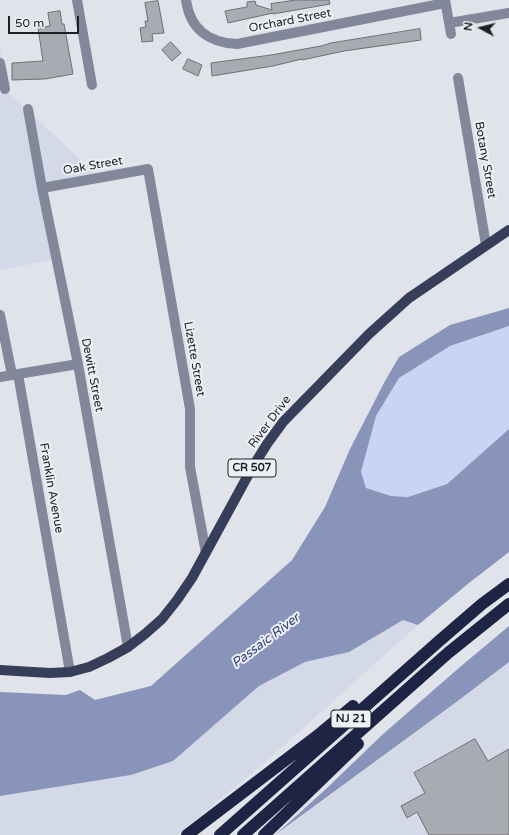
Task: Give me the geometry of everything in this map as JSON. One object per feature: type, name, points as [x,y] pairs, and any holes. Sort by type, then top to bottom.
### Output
[{"type":"highway","name":"NJ 21","points":[[220,835],[438,642],[482,604],[509,584]]},
{"type":"highway","points":[[187,835],[323,731],[423,646],[482,604]]},
{"type":"highway","name":"NJ 21","points":[[243,835],[448,654],[509,604]]},
{"type":"highway","points":[[264,835],[341,759],[440,670],[492,617]]},
{"type":"main road","name":"River Drive","points":[[0,670],[50,673],[70,672],[95,664],[128,647],[162,619],[192,578],[263,450],[288,416],[369,334],[409,298],[509,230]]},
{"type":"street","points":[[77,0],[92,85]]},
{"type":"street","name":"Orchard Street","points":[[186,0],[187,9],[196,27],[215,41],[226,44],[237,44],[445,2]]},
{"type":"street","points":[[445,2],[450,34]]},
{"type":"street","points":[[449,23],[509,13]]},
{"type":"street","points":[[0,63],[5,89]]},
{"type":"street","name":"Botany Street","points":[[458,78],[486,246]]},
{"type":"street","name":"Dewitt Street","points":[[28,109],[42,188],[78,364],[128,647]]},
{"type":"street","name":"Oak Street","points":[[42,188],[148,169]]},
{"type":"street","name":"Lizette Street","points":[[148,169],[190,409],[190,467],[206,553]]},
{"type":"street","name":"Franklin Avenue","points":[[0,315],[15,375],[70,672]]},
{"type":"street","points":[[0,377],[78,364]]},
{"type":"shaded area","points":[[0,49],[10,94],[94,172],[40,185],[52,259],[0,271]]},
{"type":"shaded area","points":[[509,326],[509,429],[447,484],[408,497],[391,496],[366,488],[361,473],[376,416],[399,378],[450,346]]},
{"type":"shaded area","points":[[403,620],[418,625],[271,757],[177,835],[0,835],[0,796],[131,775],[173,761],[259,686],[305,662],[349,652]]},
{"type":"shaded area","points":[[509,662],[509,835],[277,835],[455,703]]},
{"type":"water","name":"Passaic River","points":[[509,308],[509,326],[450,346],[399,378],[376,416],[361,472],[366,488],[391,496],[408,497],[447,484],[509,429],[509,552],[418,625],[403,620],[349,652],[305,662],[259,686],[173,761],[131,775],[0,796],[0,692],[66,695],[80,690],[95,700],[151,686],[292,560],[325,507],[350,449],[399,357],[450,325]]},
{"type":"water","points":[[509,626],[509,662],[275,835],[326,789],[382,735]]},
{"type":"building","points":[[296,0],[329,0],[330,4],[273,13],[228,23],[225,11],[247,7],[247,2],[255,1],[256,5],[272,10],[271,4]]},
{"type":"building","points":[[158,1],[164,33],[152,34],[153,41],[142,42],[140,28],[146,27],[145,21],[148,21],[145,3]]},
{"type":"building","points":[[60,11],[62,24],[64,24],[73,74],[45,79],[12,80],[12,63],[43,61],[38,28],[50,26],[48,13]]},
{"type":"building","points":[[420,29],[421,40],[344,51],[273,66],[212,76],[211,63],[271,55],[331,43]]},
{"type":"building","points":[[171,42],[181,53],[172,61],[162,50]]},
{"type":"building","points":[[188,59],[202,65],[198,76],[183,69]]},
{"type":"building","points":[[475,739],[488,761],[509,749],[509,835],[429,835],[417,812],[407,818],[401,806],[425,793],[414,773]]}]
